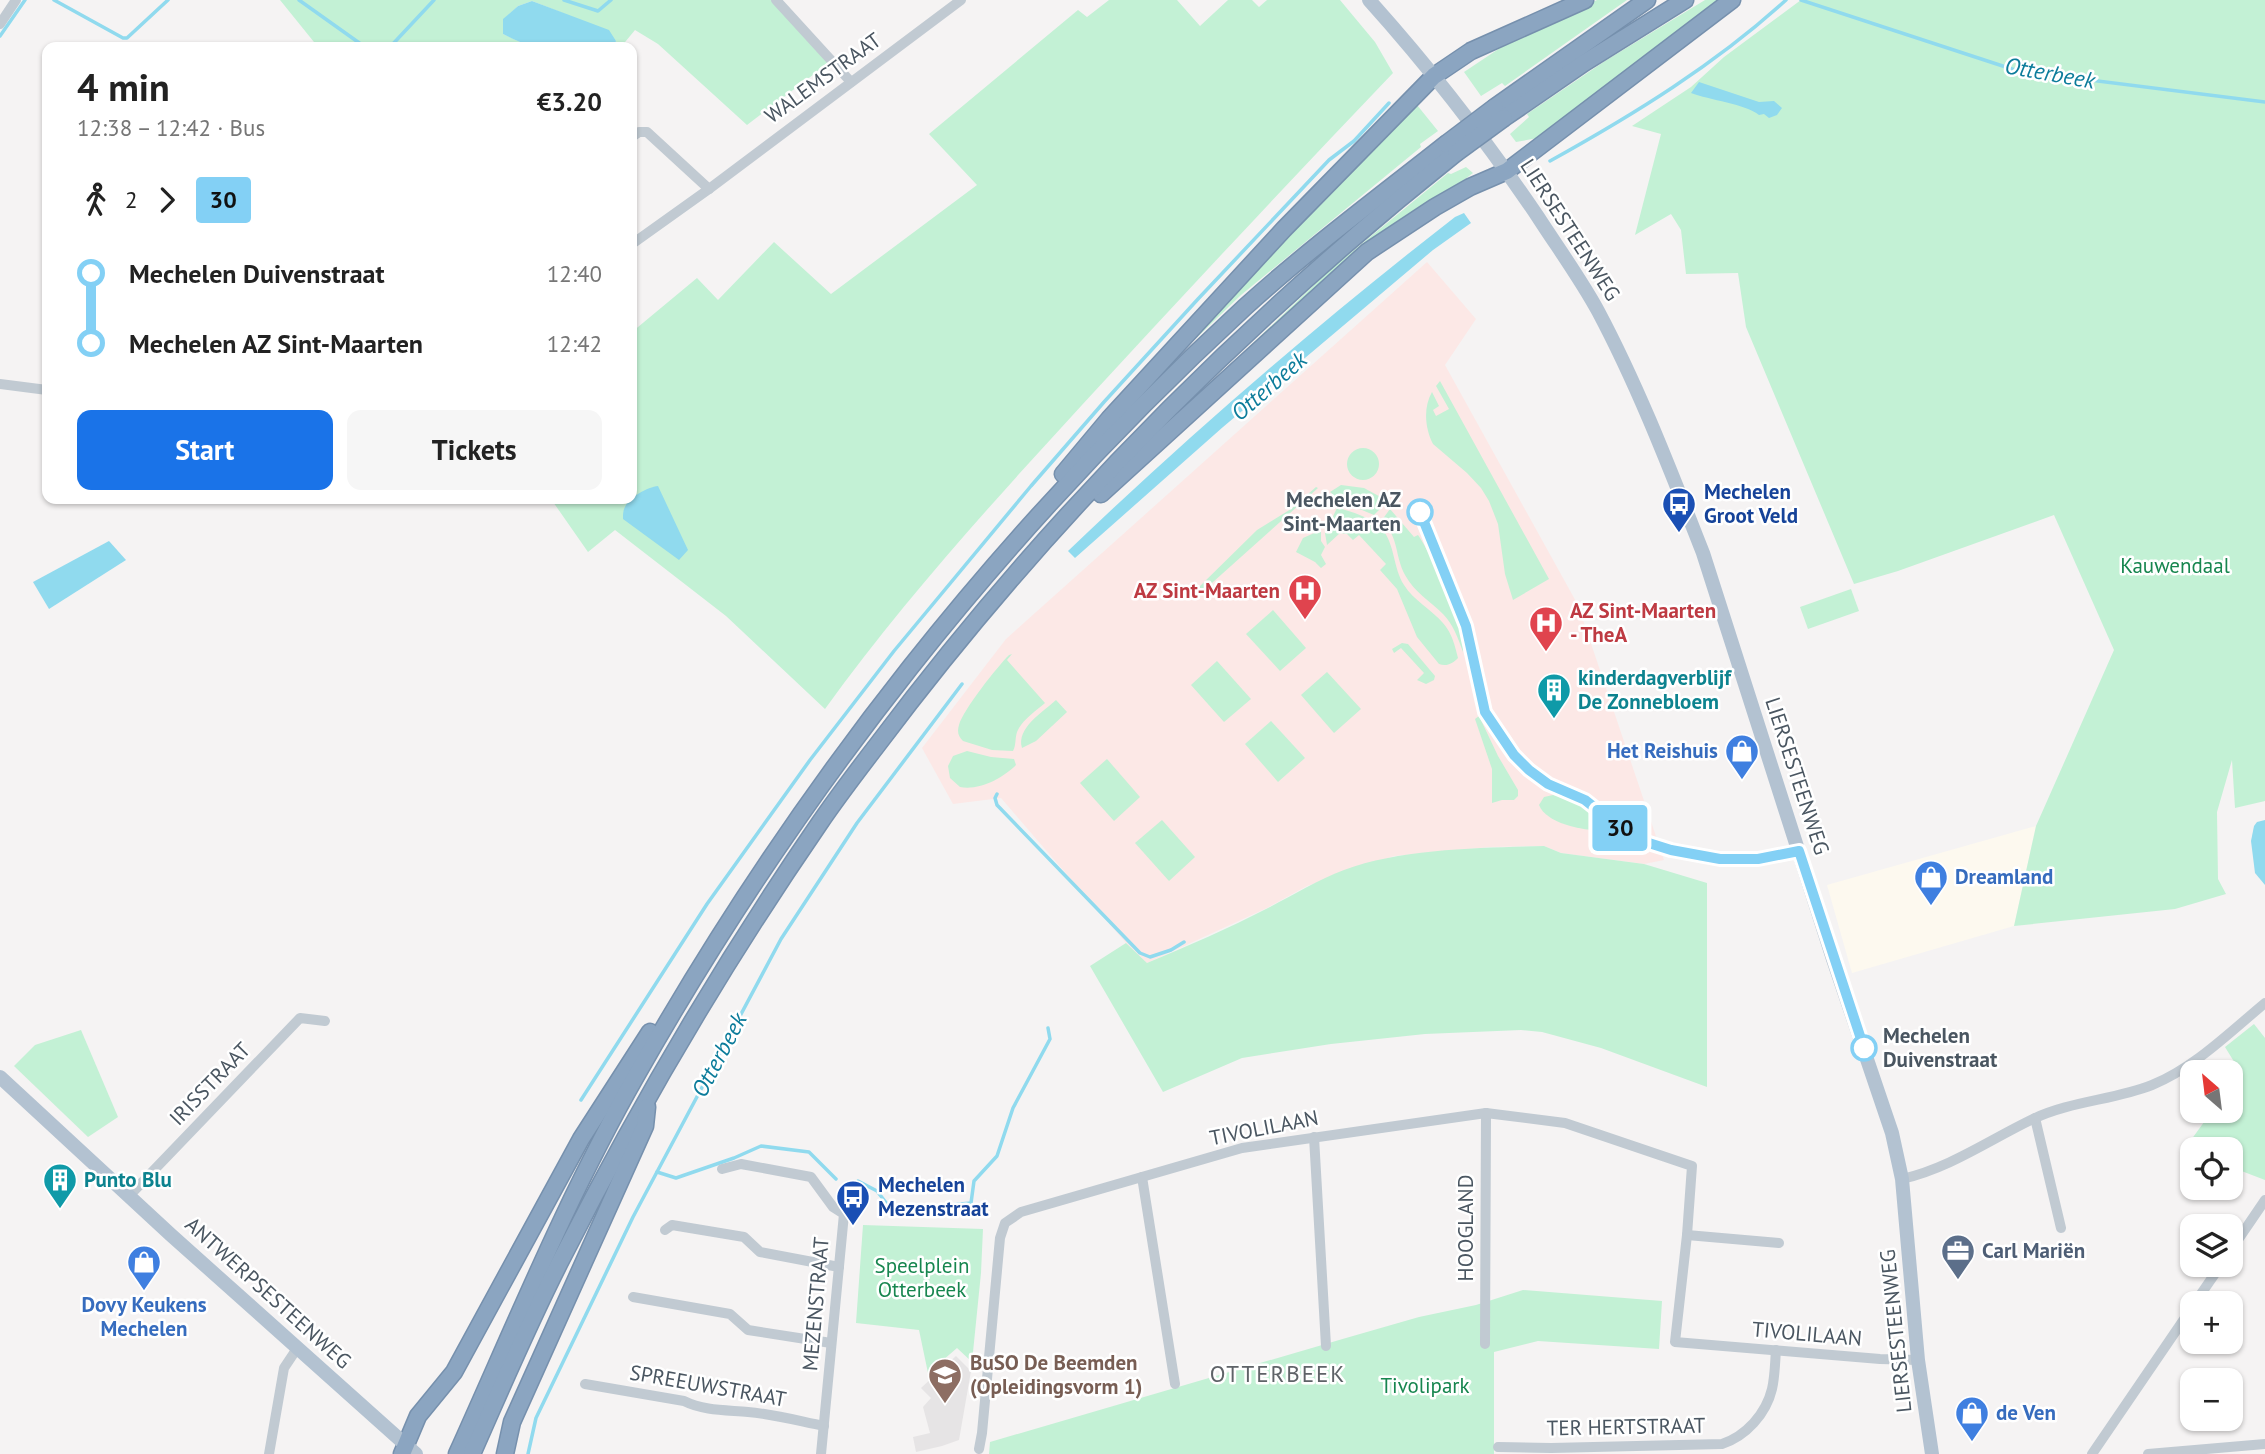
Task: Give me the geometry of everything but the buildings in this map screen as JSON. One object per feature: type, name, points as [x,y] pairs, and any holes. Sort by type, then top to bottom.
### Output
[{"type":"highway","points":[[1036,517],[1047,493],[1109,419],[1284,229],[1434,75],[1471,51],[1585,0]]},
{"type":"highway","points":[[457,1454],[583,1177],[633,1080],[678,1003],[781,840],[860,730],[934,636],[1036,517],[1109,440],[1248,304],[1311,251],[1500,113],[1647,0]]},
{"type":"highway","points":[[1500,113],[1685,0]]},
{"type":"highway","points":[[1052,530],[1067,526],[1367,252],[1435,207],[1470,187],[1507,171],[1732,0]]},
{"type":"highway","points":[[472,1454],[561,1258],[648,1098],[728,962],[820,821],[950,651],[1052,530],[1158,419],[1319,267],[1451,149]]},
{"type":"highway","points":[[408,1451],[418,1416],[454,1372],[581,1139],[616,1082],[662,1016],[678,1003]]},
{"type":"highway","points":[[505,1454],[512,1422],[645,1126],[648,1098]]},
{"type":"main road","points":[[1369,0],[1434,75]]},
{"type":"main road","name":"LIERSESTEENWEG","points":[[1434,75],[1495,153],[1573,267],[1598,312],[1684,504],[1722,608],[1833,959],[1884,1105],[1902,1179],[1918,1360],[1932,1454]]},
{"type":"main road","name":"ANTWERPSESTEENWEG","points":[[0,1077],[408,1451]]},
{"type":"street","points":[[0,24],[16,0]]},
{"type":"street","points":[[776,0],[851,82]]},
{"type":"street","name":"WALEMSTRAAT","points":[[637,240],[961,0]]},
{"type":"street","points":[[637,133],[647,132],[709,189]]},
{"type":"street","points":[[0,384],[42,389]]},
{"type":"street","points":[[1902,1179],[1923,1175],[1956,1161],[2035,1118],[2059,1109],[2125,1095],[2155,1084],[2181,1069],[2265,1003]]},
{"type":"street","name":"IRISSTRAAT","points":[[130,1195],[300,1018],[326,1021]]},
{"type":"street","name":"TIVOLILAAN","points":[[979,1449],[1000,1238],[1004,1223],[1021,1212],[1242,1148],[1486,1112],[1565,1122],[1692,1166],[1675,1342],[1918,1360]]},
{"type":"street","name":"HOOGLAND","points":[[1485,1344],[1486,1112]]},
{"type":"street","points":[[2035,1118],[2061,1228]]},
{"type":"street","points":[[1314,1136],[1326,1346]]},
{"type":"street","name":"MEZENSTRAAT","points":[[722,1169],[741,1164],[811,1177],[832,1207],[844,1214],[821,1454]]},
{"type":"street","points":[[1142,1177],[1175,1384]]},
{"type":"street","points":[[2243,1232],[2265,1200]]},
{"type":"street","points":[[665,1230],[672,1225],[744,1237],[760,1252],[839,1267]]},
{"type":"street","points":[[1687,1235],[1779,1243]]},
{"type":"street","points":[[633,1297],[730,1314],[748,1330],[831,1343]]},
{"type":"street","points":[[2092,1454],[2180,1325]]},
{"type":"street","points":[[269,1454],[284,1368],[298,1348]]},
{"type":"street","name":"TER HERTSTRAAT","points":[[1499,1447],[1652,1450],[1722,1444],[1741,1436],[1751,1427],[1770,1396],[1776,1350]]},
{"type":"street","name":"SPREEUWSTRAAT","points":[[585,1384],[684,1401],[693,1406],[733,1413],[748,1412],[824,1426]]},
{"type":"street","points":[[2148,1454],[2265,1444]]},
{"type":"shaded area","name":"AZ Sint-Maarten","points":[[1427,262],[1476,319],[1445,365],[1578,605],[1664,860],[1644,864],[1561,853],[1544,846],[1490,847],[1394,856],[1307,886],[1267,908],[1147,963],[1126,943],[1001,798],[953,804],[922,748],[1006,639]]},
{"type":"shaded area","points":[[2036,826],[2014,926],[1852,973],[1827,885]]},
{"type":"shaded area","name":"BuSO De Beemden (Opleidingsvorm 1)","points":[[956,1356],[971,1371],[959,1440],[916,1452],[913,1437],[930,1433],[923,1407],[931,1398],[921,1388]]},
{"type":"green space","points":[[280,0],[774,0],[830,62],[747,125],[658,44],[635,30],[625,42],[616,42],[560,12],[532,1],[518,6],[503,20],[503,34],[520,42],[314,42]]},
{"type":"green space","points":[[1109,0],[1177,0],[1200,26],[1228,0],[1252,0],[1259,7],[1267,0],[1340,0],[1375,42],[1393,73],[1015,479],[917,591],[825,709],[726,616],[615,530],[588,552],[554,504],[637,504],[637,328],[697,278],[718,300],[774,242],[831,294],[977,185],[929,134],[1078,10],[1087,17]]},
{"type":"green space","points":[[1597,0],[1627,0],[1505,86],[1502,83],[1481,96],[1464,72],[1503,46]]},
{"type":"green space","points":[[1705,0],[1724,0],[1543,137],[1516,142],[1510,134],[1529,117],[1527,114],[1605,61]]},
{"type":"green space","name":"Kauwendaal","points":[[1801,0],[2265,0],[2265,801],[2235,808],[2232,760],[2217,812],[2218,879],[2226,894],[2175,909],[2014,926],[2036,826],[2114,650],[2054,515],[1854,584],[1746,327],[1738,273],[1686,274],[1681,230],[1671,214],[1635,235],[1661,134],[1632,126],[1691,87],[1724,57]]},
{"type":"green space","points":[[1417,105],[1438,131],[1241,295],[1158,375],[1285,240]]},
{"type":"green space","points":[[1466,167],[1473,173],[1386,231],[1170,422],[1331,269],[1448,173]]},
{"type":"green space","points":[[1440,381],[1549,579],[1513,600],[1505,574],[1498,524],[1489,501],[1467,473],[1433,444],[1430,438],[1426,411],[1432,392],[1439,406],[1433,410],[1436,416],[1449,409],[1436,386]]},
{"type":"green space","points":[[1363,448],[1374,453],[1379,464],[1374,475],[1363,480],[1352,475],[1347,464],[1352,453]]},
{"type":"green space","points":[[1341,485],[1364,488],[1388,501],[1374,515],[1340,501],[1330,492]]},
{"type":"green space","points":[[1318,488],[1203,591],[1199,587],[1257,530],[1291,509]]},
{"type":"green space","points":[[1337,508],[1367,518],[1382,529],[1404,585],[1449,631],[1458,658],[1447,665],[1439,664],[1417,637],[1397,589],[1380,570],[1386,564],[1359,535],[1353,540],[1347,534],[1340,533],[1327,545],[1325,533]]},
{"type":"green space","points":[[1390,509],[1414,537],[1418,535],[1432,558],[1460,627],[1463,652],[1447,618],[1418,592],[1405,575],[1392,534],[1382,520]]},
{"type":"green space","points":[[1321,530],[1321,541],[1325,547],[1321,555],[1326,564],[1321,568],[1296,552],[1303,538]]},
{"type":"green space","points":[[1851,589],[1859,611],[1808,629],[1800,607]]},
{"type":"green space","points":[[1273,610],[1306,648],[1280,671],[1246,634]]},
{"type":"green space","points":[[1402,643],[1408,644],[1435,676],[1434,680],[1426,684],[1417,680],[1424,673],[1401,648],[1394,653],[1392,649]]},
{"type":"green space","points":[[1012,654],[1007,660],[1045,703],[1021,725],[1013,751],[992,750],[963,741],[958,732],[962,718],[989,678]]},
{"type":"green space","points":[[1217,661],[1251,699],[1224,722],[1191,685]]},
{"type":"green space","points":[[1327,672],[1361,709],[1334,733],[1301,695]]},
{"type":"green space","points":[[1056,700],[1067,712],[1036,741],[1022,748],[1021,741],[1027,727]]},
{"type":"green space","points":[[1479,716],[1518,790],[1518,796],[1514,800],[1492,803],[1492,769],[1475,719]]},
{"type":"green space","points":[[1271,721],[1305,758],[1278,782],[1245,744]]},
{"type":"green space","points":[[967,751],[1014,759],[1016,765],[990,782],[975,787],[960,787],[950,778],[948,766],[953,756]]},
{"type":"green space","points":[[1107,759],[1140,797],[1114,821],[1080,783]]},
{"type":"green space","points":[[1553,795],[1588,806],[1604,817],[1614,830],[1584,829],[1551,818],[1539,805],[1544,797]]},
{"type":"green space","points":[[1162,820],[1195,857],[1169,881],[1135,843]]},
{"type":"green space","points":[[1544,846],[1561,853],[1644,864],[1707,883],[1707,1087],[1601,1048],[1542,1032],[1521,1030],[1425,1034],[1331,1044],[1242,1058],[1163,1092],[1090,966],[1126,943],[1147,963],[1238,923],[1325,878],[1367,863],[1443,850]]},
{"type":"green space","points":[[2254,1024],[2265,1038],[2265,1180],[2243,1172],[2243,1137],[2193,1137],[2203,1124],[2244,1124],[2244,1060],[2233,1060],[2225,1047]]},
{"type":"green space","points":[[81,1030],[118,1117],[88,1137],[14,1066],[35,1045]]},
{"type":"green space","name":"Speelplein Otterbeek","points":[[863,1225],[983,1229],[972,1362],[957,1348],[928,1373],[919,1330],[856,1323]]},
{"type":"green space","name":"Tivolipark","points":[[1523,1290],[1662,1301],[1659,1349],[1538,1341],[1494,1352],[1494,1454],[989,1454],[990,1442],[1419,1317],[1476,1305]]},
{"type":"water","points":[[532,1],[609,30],[616,42],[521,42],[503,34],[503,19],[518,6]]},
{"type":"water","points":[[1699,82],[1759,102],[1774,101],[1782,108],[1777,115],[1769,118],[1737,105],[1691,93]]},
{"type":"water","points":[[1464,213],[1471,223],[1433,250],[1223,427],[1075,558],[1068,551],[1306,337],[1405,256]]},
{"type":"water","points":[[658,486],[688,550],[679,560],[623,519],[626,504],[637,504],[637,495]]},
{"type":"water","points":[[109,541],[126,560],[49,609],[33,582]]},
{"type":"water","points":[[2265,820],[2265,885],[2255,873],[2251,841],[2254,826]]},
{"type":"waterway","points":[[0,36],[25,0]]},
{"type":"waterway","points":[[54,0],[123,38],[127,38],[168,0]]},
{"type":"waterway","points":[[299,0],[358,42]]},
{"type":"waterway","points":[[395,42],[434,0]]},
{"type":"waterway","points":[[564,0],[598,11],[611,0]]},
{"type":"waterway","name":"Otterbeek","points":[[1550,161],[1673,87],[1731,46],[1786,0]]},
{"type":"waterway","name":"Otterbeek","points":[[1801,0],[2018,71],[2265,102]]},
{"type":"waterway","points":[[581,1100],[707,904],[810,760],[894,651],[1104,402],[1329,160],[1354,141],[1389,103]]},
{"type":"waterway","name":"Otterbeek","points":[[528,1454],[536,1418],[633,1217],[781,939],[857,823],[962,684]]},
{"type":"waterway","points":[[997,794],[997,805],[1140,953],[1150,957],[1184,942]]},
{"type":"waterway","points":[[901,1207],[971,1203],[974,1181],[997,1156],[1013,1108],[1050,1039],[1048,1028]]},
{"type":"waterway","points":[[657,1172],[676,1178],[761,1146],[809,1152],[836,1179]]},
{"type":"waterway","points":[[858,1181],[877,1191],[887,1204]]},
{"type":"bus line","name":"30","points":[[1420,512],[1466,626],[1485,712],[1514,755],[1548,784],[1585,800],[1633,838],[1671,850],[1720,859],[1758,859],[1799,851],[1864,1048]]},
{"type":"place","name":"Mechelen AZ Sint-Maarten","points":[[1420,512]]},
{"type":"place","name":"Mechelen Groot Veld","points":[[1679,534]]},
{"type":"place","name":"AZ Sint-Maarten","points":[[1305,621]]},
{"type":"place","name":"AZ Sint-Maarten - TheA","points":[[1546,653]]},
{"type":"place","name":"kinderdagverblijf De Zonnebloem","points":[[1554,720]]},
{"type":"place","name":"Het Reishuis","points":[[1742,781]]},
{"type":"place","name":"Dreamland","points":[[1931,907]]},
{"type":"place","name":"Mechelen Duivenstraat","points":[[1864,1048]]},
{"type":"place","name":"Punto Blu","points":[[60,1210]]},
{"type":"place","name":"Mechelen Mezenstraat","points":[[853,1227]]},
{"type":"place","name":"Carl Mariën","points":[[1958,1281]]},
{"type":"place","name":"Dovy Keukens Mechelen","points":[[144,1292]]},
{"type":"place","name":"BuSO De Beemden (Opleidingsvorm 1)","points":[[945,1405]]},
{"type":"place","name":"de Ven","points":[[1972,1443]]},
{"type":"district","name":"OTTERBEEK","points":[[1278,1374]]}]
